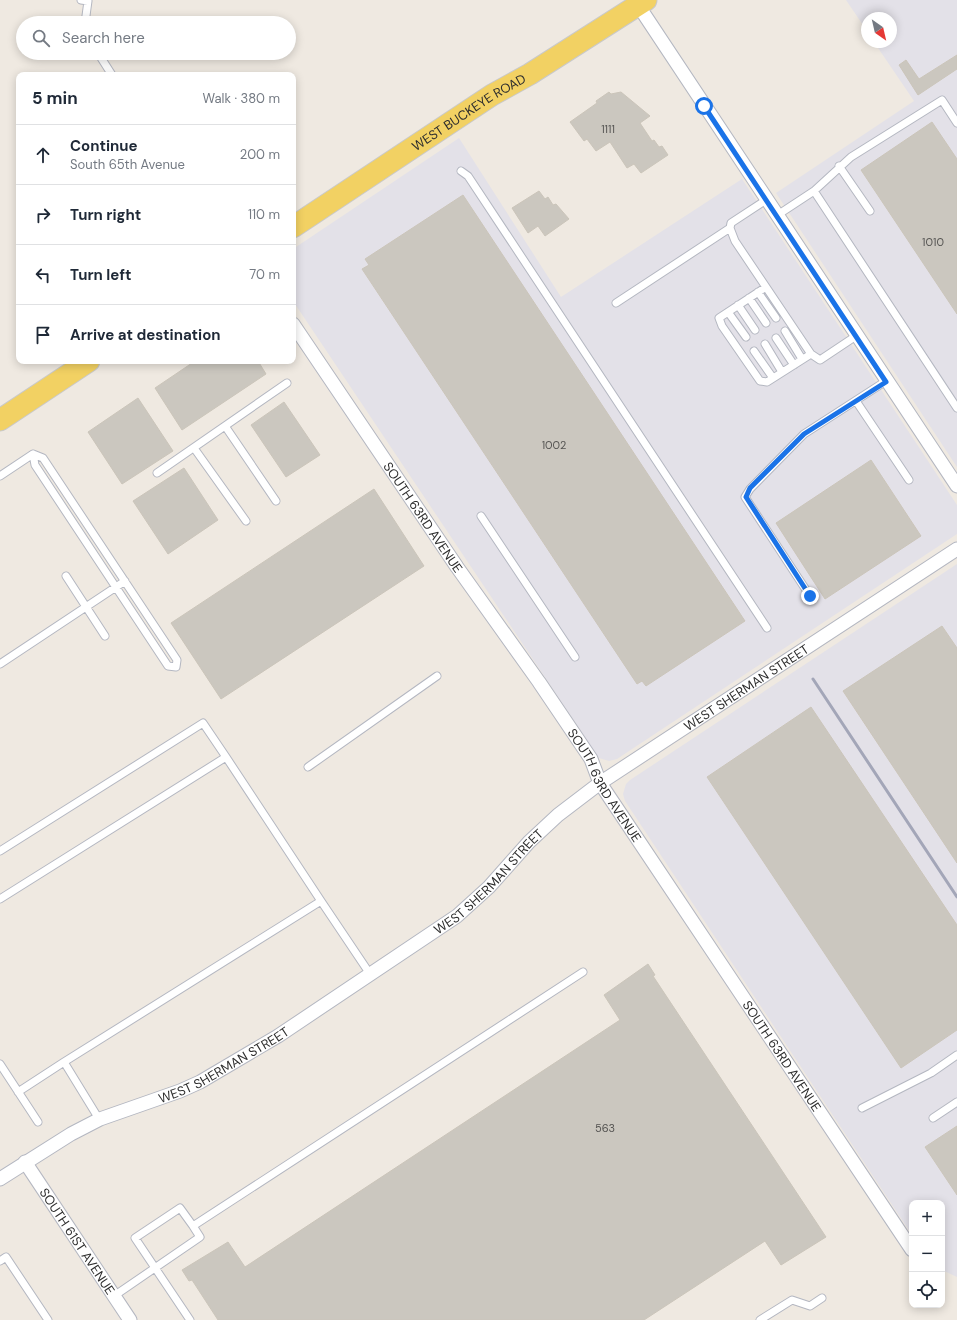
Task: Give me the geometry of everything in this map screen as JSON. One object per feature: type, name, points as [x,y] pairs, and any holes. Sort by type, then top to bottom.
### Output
[{"type":"main road","name":"WEST BUCKEYE ROAD","points":[[296,225],[492,95],[530,74],[642,3]]},
{"type":"main road","points":[[0,420],[84,364]]},
{"type":"street","points":[[642,3],[776,216],[957,486]]},
{"type":"street","name":"SOUTH 63RD AVENUE","points":[[296,328],[452,561],[539,682],[591,759],[600,784],[909,1246]]},
{"type":"street","name":"WEST SHERMAN STREET","points":[[1,1175],[100,1119],[180,1091],[200,1082],[278,1036],[457,916],[489,887],[529,842],[546,826],[600,784],[957,549]]},
{"type":"street","name":"SOUTH 61ST AVENUE","points":[[25,1162],[130,1320]]},
{"type":"lane","points":[[81,0],[88,1],[86,16]]},
{"type":"lane","points":[[102,60],[110,72]]},
{"type":"lane","points":[[776,216],[814,191],[839,166],[851,157],[942,100],[957,123]]},
{"type":"lane","points":[[839,166],[870,211]]},
{"type":"lane","points":[[461,171],[468,176],[767,628]]},
{"type":"lane","points":[[814,191],[957,408]]},
{"type":"lane","points":[[616,304],[730,228],[731,223],[766,200]]},
{"type":"lane","points":[[730,228],[735,241],[811,354],[820,360],[856,336]]},
{"type":"lane","points":[[766,287],[719,318],[722,326],[760,381],[767,382],[811,354]]},
{"type":"lane","points":[[758,292],[776,318]]},
{"type":"lane","points":[[749,298],[766,322]]},
{"type":"lane","points":[[738,305],[755,330]]},
{"type":"lane","points":[[728,312],[746,337]]},
{"type":"lane","points":[[785,331],[802,359]]},
{"type":"lane","points":[[776,338],[794,364]]},
{"type":"lane","points":[[765,344],[782,372]]},
{"type":"lane","points":[[754,351],[773,378]]},
{"type":"lane","points":[[810,596],[746,497],[750,488],[804,434],[886,382]]},
{"type":"lane","points":[[157,473],[287,383]]},
{"type":"lane","points":[[856,401],[909,480]]},
{"type":"lane","points":[[225,426],[276,501]]},
{"type":"lane","points":[[194,448],[246,521]]},
{"type":"lane","points":[[0,476],[32,454]]},
{"type":"lane","points":[[32,454],[43,458],[177,660],[176,667],[168,666],[35,465],[32,454]]},
{"type":"lane","points":[[481,516],[575,658]]},
{"type":"lane","points":[[66,576],[105,636]]},
{"type":"lane","points":[[0,664],[125,581]]},
{"type":"lane","points":[[308,767],[437,676]]},
{"type":"lane","points":[[0,851],[203,723],[370,974]]},
{"type":"lane","points":[[0,899],[226,756]]},
{"type":"lane","points":[[18,1092],[321,901]]},
{"type":"lane","points":[[193,1226],[583,972]]},
{"type":"lane","points":[[862,1108],[931,1073],[957,1055]]},
{"type":"lane","points":[[64,1062],[100,1119]]},
{"type":"lane","points":[[0,1064],[38,1122]]},
{"type":"lane","points":[[933,1118],[957,1102]]},
{"type":"lane","points":[[114,1296],[155,1268],[200,1237],[180,1208],[135,1238],[155,1268],[190,1320]]},
{"type":"lane","points":[[0,1262],[6,1258],[48,1320]]},
{"type":"lane","points":[[760,1320],[792,1300],[810,1306],[822,1298]]},
{"type":"shaded area","points":[[846,0],[957,0],[957,467],[776,193],[914,101],[878,48],[897,48],[897,12],[861,12],[861,22]]},
{"type":"shaded area","points":[[459,138],[561,297],[742,179],[957,505],[957,534],[617,759],[609,761],[599,758],[296,305],[296,247]]},
{"type":"shaded area","points":[[957,564],[957,1277],[945,1271],[945,1200],[909,1200],[909,1230],[625,801],[623,794],[626,784]]},
{"type":"building","points":[[957,55],[957,69],[918,95],[899,65],[906,60],[919,79]]},
{"type":"building","points":[[609,92],[611,94],[621,92],[650,116],[640,123],[652,141],[654,140],[659,147],[662,146],[668,155],[641,173],[634,164],[627,168],[610,142],[596,151],[587,139],[584,141],[570,122],[597,103],[596,101]]},
{"type":"building","points":[[932,122],[957,159],[957,314],[861,170]]},
{"type":"building","points":[[539,191],[545,199],[548,197],[553,205],[556,204],[569,219],[545,236],[538,226],[528,233],[512,208]]},
{"type":"building","points":[[463,195],[745,621],[646,686],[642,681],[637,684],[362,269],[369,265],[365,259]]},
{"type":"building","points":[[191,364],[260,364],[266,374],[182,430],[155,388]]},
{"type":"building","points":[[138,398],[173,451],[122,484],[88,432]]},
{"type":"building","points":[[284,402],[320,455],[286,477],[251,425]]},
{"type":"building","points":[[871,460],[921,536],[825,599],[776,523]]},
{"type":"building","points":[[184,468],[218,520],[168,554],[133,501]]},
{"type":"building","points":[[374,489],[424,566],[221,699],[171,623]]},
{"type":"building","points":[[942,626],[957,648],[957,863],[843,691]]},
{"type":"building","points":[[811,707],[957,925],[957,1030],[901,1068],[707,777]]},
{"type":"building","points":[[648,964],[655,975],[653,976],[826,1237],[781,1265],[765,1241],[644,1320],[218,1320],[192,1280],[189,1281],[182,1270],[228,1242],[245,1267],[620,1020],[604,995]]},
{"type":"building","points":[[957,1126],[957,1195],[925,1147]]},
{"type":"railway","points":[[813,679],[957,897]]},
{"type":"route","points":[[704,106],[886,382],[804,434],[750,488],[746,497],[810,596]]}]
